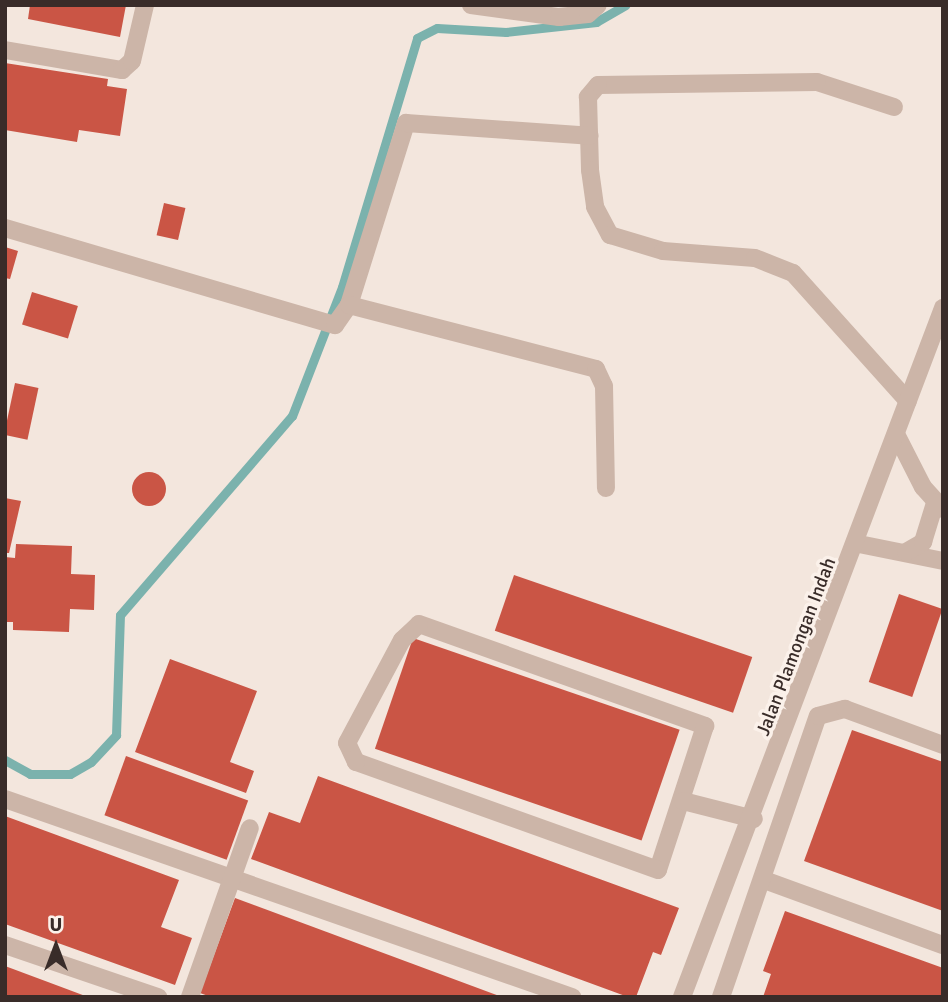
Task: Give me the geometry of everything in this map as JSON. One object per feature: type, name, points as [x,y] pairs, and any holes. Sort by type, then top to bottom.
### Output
[{"type":"street","points":[[5,50],[112,71],[132,61],[145,5]]},
{"type":"street","points":[[471,5],[559,17],[588,14],[598,5]]},
{"type":"street","points":[[894,107],[817,82],[598,85],[588,97],[595,207],[610,235],[663,251],[773,262],[793,272],[908,401]]},
{"type":"street","points":[[5,228],[335,324],[349,304],[406,123],[590,136]]},
{"type":"street","points":[[349,304],[596,369],[604,386],[606,488]]},
{"type":"street","name":"Jalan Plamongan Indah","points":[[682,997],[754,819],[859,544],[943,308]]},
{"type":"street","points":[[896,434],[939,506],[923,542],[906,552]]},
{"type":"street","points":[[859,544],[943,561]]},
{"type":"street","points":[[419,624],[432,625],[705,726],[683,801],[661,867],[653,870],[356,762],[347,743],[402,640],[419,624]]},
{"type":"street","points":[[721,997],[823,712],[845,709],[943,745]]},
{"type":"street","points":[[5,799],[572,997]]},
{"type":"street","points":[[683,801],[754,819]]},
{"type":"street","points":[[190,997],[229,878],[250,828]]},
{"type":"street","points":[[764,880],[943,945]]},
{"type":"street","points":[[5,945],[158,997]]},
{"type":"building","points":[[30,5],[126,5],[120,37],[28,19]]},
{"type":"building","points":[[5,63],[108,79],[107,86],[127,89],[120,136],[79,130],[77,142],[5,130]]},
{"type":"building","points":[[164,203],[185,208],[178,240],[157,235]]},
{"type":"building","points":[[5,247],[18,251],[10,279],[5,278]]},
{"type":"building","points":[[32,292],[78,306],[68,339],[22,325]]},
{"type":"building","points":[[15,383],[38,388],[27,440],[5,435]]},
{"type":"building","points":[[149,472],[161,477],[166,489],[161,501],[149,506],[137,501],[132,489],[137,477]]},
{"type":"building","points":[[5,498],[21,501],[9,553],[5,553]]},
{"type":"building","points":[[16,544],[72,546],[71,574],[95,575],[94,610],[70,609],[69,632],[13,630],[13,622],[5,622],[5,557],[15,558]]},
{"type":"building","points":[[514,575],[752,657],[733,713],[495,631]]},
{"type":"building","points":[[899,594],[942,609],[912,697],[869,682]]},
{"type":"building","points":[[413,638],[680,730],[642,840],[375,749]]},
{"type":"building","points":[[170,659],[257,691],[230,762],[254,771],[246,793],[135,752]]},
{"type":"building","points":[[852,730],[943,762],[943,911],[804,861]]},
{"type":"building","points":[[126,756],[248,800],[227,860],[104,815]]},
{"type":"building","points":[[318,776],[679,908],[661,955],[653,952],[636,997],[628,997],[251,859],[269,812],[300,823]]},
{"type":"building","points":[[5,816],[179,880],[161,927],[192,938],[175,985],[5,924]]},
{"type":"building","points":[[235,898],[502,997],[211,997],[200,993]]},
{"type":"building","points":[[785,911],[943,968],[943,997],[763,997],[771,974],[763,971]]},
{"type":"building","points":[[5,966],[64,988],[88,997],[5,997]]},
{"type":"waterway","points":[[5,760],[30,774],[70,774],[91,762],[116,735],[120,615],[292,416],[342,287],[417,38],[437,28],[506,32],[596,22],[625,5]]}]
